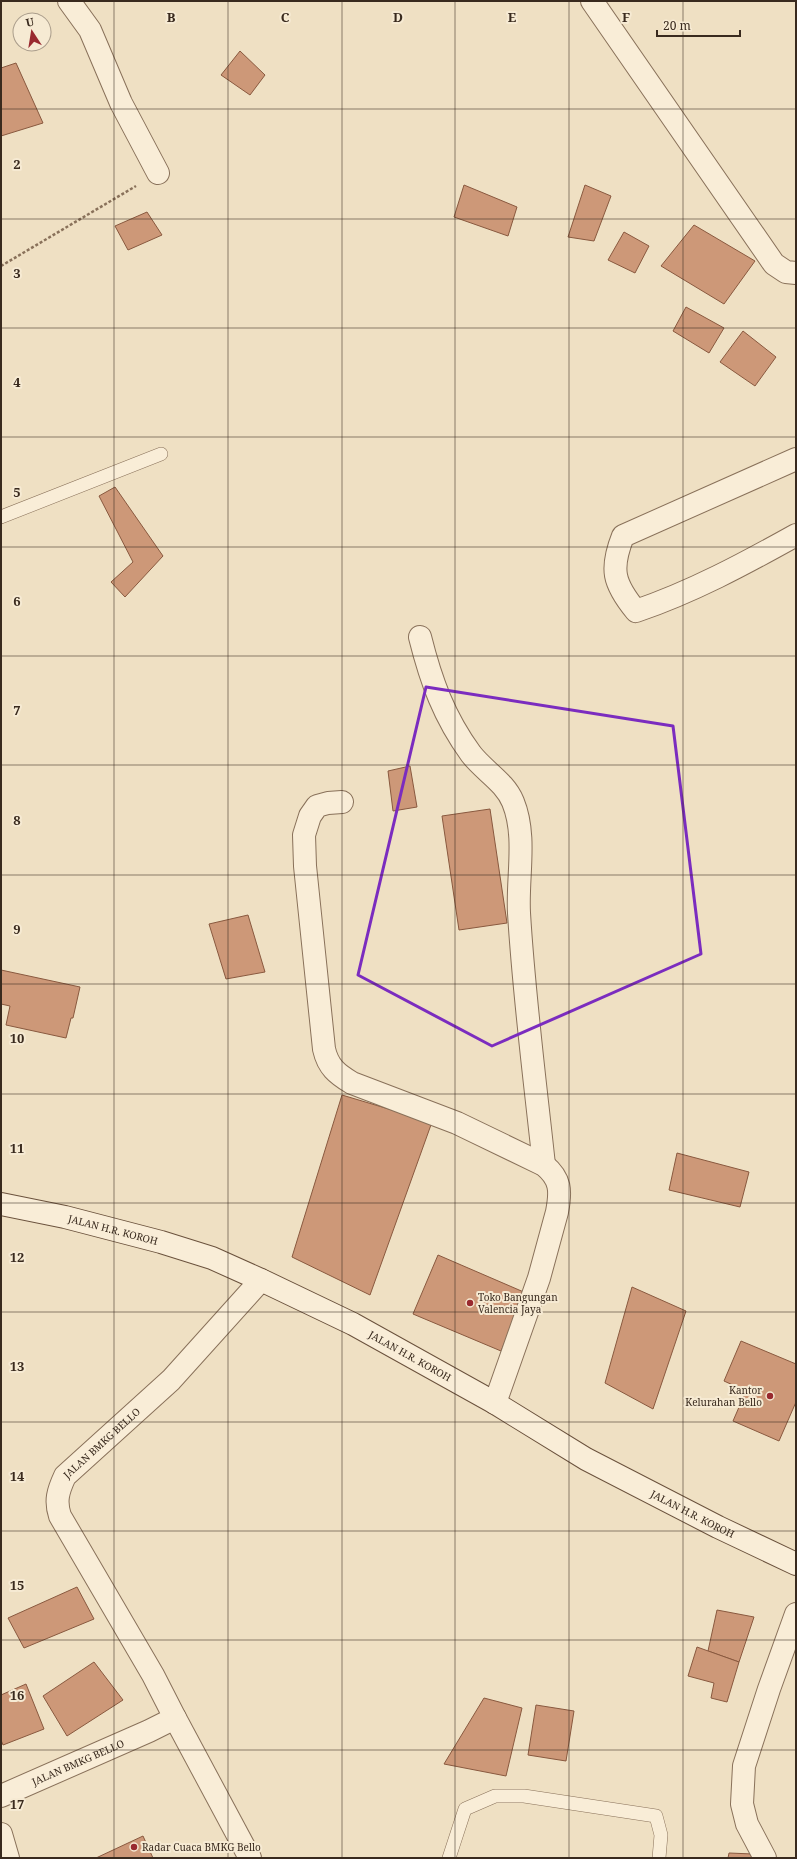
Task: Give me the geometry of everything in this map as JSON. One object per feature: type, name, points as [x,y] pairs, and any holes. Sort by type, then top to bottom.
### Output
[{"type":"street","points":[[69,1],[90,30],[121,103],[158,173]]},
{"type":"street","points":[[592,1],[774,264],[786,272],[796,273]]},
{"type":"street","points":[[796,459],[623,536],[617,551],[614,572],[623,595],[636,611],[656,604],[736,568],[796,535]]},
{"type":"street","points":[[420,637],[431,680],[448,717],[472,755],[497,779],[513,801],[520,826],[519,911],[530,1038],[544,1165]]},
{"type":"street","points":[[342,802],[328,803],[317,806],[310,816],[304,835],[305,866],[324,1050],[329,1065],[338,1074],[352,1083],[457,1123],[544,1165],[552,1171],[558,1181],[558,1201],[556,1212],[539,1278],[495,1404]]},
{"type":"street","name":"JALAN H.R. KOROH","points":[[1,1204],[65,1217],[161,1242],[212,1258],[261,1280],[353,1324],[495,1404],[586,1459],[718,1527],[796,1564]]},
{"type":"street","name":"JALAN BMKG BELLO","points":[[250,1858],[153,1675],[60,1516],[56,1500],[65,1476],[171,1380],[261,1280]]},
{"type":"street","points":[[765,1858],[747,1824],[742,1804],[744,1766],[796,1614]]},
{"type":"street","name":"JALAN BMKG BELLO","points":[[1,1796],[149,1731],[175,1718]]},
{"type":"street","points":[[1,1834],[8,1858]]},
{"type":"lane","points":[[1,517],[161,454]]},
{"type":"lane","points":[[449,1858],[465,1809],[495,1796],[524,1796],[656,1816],[661,1835],[659,1858]]},
{"type":"path","points":[[1,266],[158,173]]},
{"type":"highlighted area","points":[[426,687],[673,726],[701,954],[492,1046],[358,975]]},
{"type":"building","points":[[240,51],[265,75],[250,95],[221,75]]},
{"type":"building","points":[[16,63],[43,123],[1,136],[1,68]]},
{"type":"building","points":[[464,185],[517,207],[508,236],[454,217]]},
{"type":"building","points":[[585,185],[611,196],[594,241],[568,237]]},
{"type":"building","points":[[147,212],[162,235],[128,250],[115,226]]},
{"type":"building","points":[[694,225],[755,261],[724,304],[661,266]]},
{"type":"building","points":[[624,232],[649,246],[635,273],[608,260]]},
{"type":"building","points":[[686,307],[724,328],[709,353],[673,331]]},
{"type":"building","points":[[743,331],[776,357],[755,386],[720,362]]},
{"type":"building","points":[[115,487],[163,556],[125,597],[111,582],[133,562],[99,496]]},
{"type":"building","points":[[410,766],[417,807],[393,811],[388,771]]},
{"type":"building","points":[[490,809],[507,923],[459,930],[442,816]]},
{"type":"building","points":[[248,915],[265,972],[226,979],[209,924]]},
{"type":"building","points":[[1,970],[80,987],[73,1018],[71,1018],[66,1038],[6,1025],[10,1006],[1,1004]]},
{"type":"building","points":[[342,1095],[432,1122],[370,1295],[292,1257]]},
{"type":"building","points":[[677,1153],[749,1172],[740,1207],[669,1190]]},
{"type":"building","name":"Toko Bangungan Valencia Jaya","points":[[438,1255],[526,1293],[501,1351],[413,1314]]},
{"type":"building","points":[[632,1287],[686,1311],[653,1409],[605,1383]]},
{"type":"building","name":"Kantor Kelurahan Bello","points":[[741,1341],[796,1364],[796,1402],[779,1441],[733,1421],[746,1391],[724,1381]]},
{"type":"building","points":[[77,1587],[94,1619],[24,1648],[8,1618]]},
{"type":"building","points":[[717,1610],[754,1617],[739,1662],[708,1651]]},
{"type":"building","points":[[697,1647],[739,1662],[727,1702],[711,1698],[714,1683],[688,1676]]},
{"type":"building","points":[[94,1662],[123,1700],[67,1736],[43,1696]]},
{"type":"building","points":[[26,1684],[44,1729],[3,1745],[1,1740],[1,1695]]},
{"type":"building","points":[[484,1698],[522,1708],[506,1776],[444,1764]]},
{"type":"building","points":[[536,1705],[574,1711],[566,1761],[528,1755]]},
{"type":"building","name":"Radar Cuaca BMKG Bello","points":[[143,1836],[153,1858],[96,1858]]},
{"type":"building","points":[[729,1853],[753,1854],[753,1858],[728,1858]]},
{"type":"place","name":"Toko Bangungan Valencia Jaya","points":[[470,1303]]},
{"type":"place","name":"Kantor Kelurahan Bello","points":[[770,1396]]},
{"type":"place","name":"Radar Cuaca BMKG Bello","points":[[134,1847]]}]
